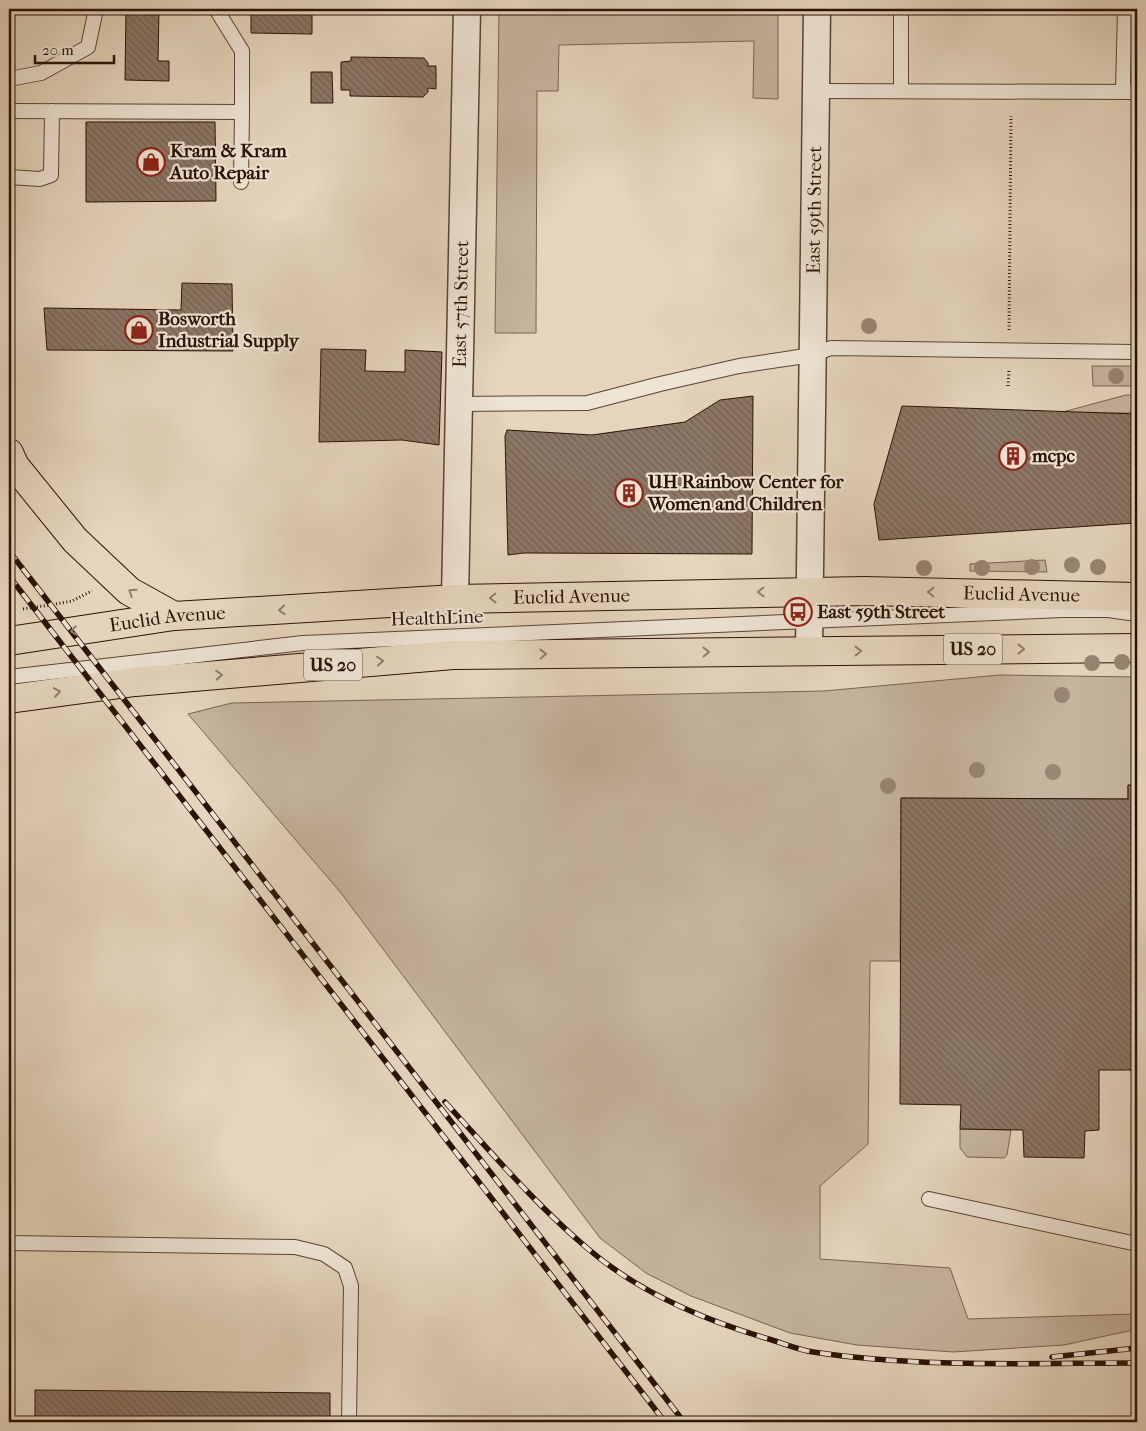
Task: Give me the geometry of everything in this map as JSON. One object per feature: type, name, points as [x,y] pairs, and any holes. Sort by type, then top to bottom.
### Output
[{"type":"main road","points":[[9,453],[14,466],[75,540],[129,591],[174,616]]},
{"type":"main road","name":"Euclid Avenue","points":[[9,641],[174,616],[455,599],[810,592],[1137,597]]},
{"type":"main road","name":"US 20","points":[[9,699],[135,682],[454,655],[1137,648]]},
{"type":"street","name":"East 57th Street","points":[[455,599],[467,9]]},
{"type":"street","name":"East 59th Street","points":[[810,651],[817,9]]},
{"type":"lane","points":[[9,79],[41,73],[88,47],[96,9]]},
{"type":"lane","points":[[216,9],[242,51],[242,182]]},
{"type":"lane","points":[[901,9],[901,92]]},
{"type":"lane","points":[[1123,92],[1125,9]]},
{"type":"lane","points":[[817,91],[1137,92]]},
{"type":"lane","points":[[9,111],[242,112]]},
{"type":"lane","points":[[9,177],[40,179],[52,175],[52,111]]},
{"type":"lane","points":[[459,404],[587,404],[660,384],[739,366],[812,355],[832,348],[1137,352]]},
{"type":"lane","name":"HealthLine","points":[[9,677],[303,643],[1108,610],[1137,606]]},
{"type":"lane","name":"HealthLine","points":[[1108,610],[1137,614]]},
{"type":"lane","points":[[929,1199],[1137,1244]]},
{"type":"lane","points":[[9,1242],[295,1246],[324,1254],[345,1268],[350,1286],[349,1422]]},
{"type":"path","points":[[1008,386],[1011,116]]},
{"type":"path","points":[[23,608],[72,601],[96,589]]},
{"type":"shaded area","points":[[499,9],[778,9],[778,99],[753,98],[754,41],[559,45],[558,91],[537,91],[536,333],[495,333]]},
{"type":"shaded area","points":[[1092,366],[1137,366],[1137,386],[1093,386]]},
{"type":"shaded area","points":[[1126,395],[1137,395],[1137,449],[1132,449],[1132,413],[1059,413]]},
{"type":"shaded area","points":[[1045,560],[1047,572],[970,571],[970,564]]},
{"type":"shaded area","points":[[1000,675],[1137,677],[1137,785],[1128,786],[1128,799],[901,798],[900,961],[870,961],[868,1144],[820,1186],[820,1259],[950,1268],[968,1319],[1137,1314],[1137,1332],[1133,1330],[1064,1345],[953,1352],[857,1345],[790,1333],[691,1296],[646,1273],[600,1238],[341,893],[188,714],[232,703],[824,691]]},
{"type":"shaded area","points":[[960,1129],[1011,1130],[1007,1155],[1004,1158],[967,1157],[960,1148]]},
{"type":"building","points":[[126,9],[159,9],[158,61],[169,61],[169,81],[125,80]]},
{"type":"building","points":[[251,9],[312,9],[312,34],[251,33]]},
{"type":"building","points":[[351,57],[424,58],[428,66],[436,66],[436,89],[428,88],[428,92],[423,97],[350,96],[350,90],[341,90],[341,62],[351,61]]},
{"type":"building","points":[[311,72],[332,72],[333,103],[311,103]]},
{"type":"building","name":"Kram & Kram Auto Repair","points":[[86,122],[215,122],[216,201],[86,202]]},
{"type":"building","name":"Bosworth Industrial Supply","points":[[182,283],[232,284],[233,351],[47,350],[44,308],[181,310]]},
{"type":"building","points":[[321,349],[366,350],[365,371],[405,372],[405,350],[442,352],[439,445],[402,440],[319,442]]},
{"type":"building","name":"UH Rainbow Center for Women and Children","points":[[753,396],[752,554],[524,553],[508,555],[505,436],[507,430],[592,435],[685,422],[720,400]]},
{"type":"building","name":"mcpc","points":[[902,406],[1137,414],[1136,523],[879,540],[874,504]]},
{"type":"building","points":[[1128,785],[1137,785],[1137,1070],[1099,1070],[1099,1130],[1085,1131],[1084,1158],[1024,1157],[1023,1130],[960,1129],[961,1105],[900,1104],[901,798],[1128,799]]},
{"type":"building","points":[[35,1390],[330,1393],[330,1422],[35,1422]]},
{"type":"railway","points":[[9,551],[684,1422]]},
{"type":"railway","points":[[9,576],[665,1422]]},
{"type":"railway","points":[[445,1102],[531,1196],[607,1264],[629,1279],[674,1304],[723,1324],[803,1350],[853,1357],[975,1364],[1137,1363]]},
{"type":"railway","points":[[1052,1357],[1137,1348]]},
{"type":"place","name":"Kram & Kram Auto Repair","points":[[151,162]]},
{"type":"place","name":"Bosworth Industrial Supply","points":[[139,330]]},
{"type":"place","name":"mcpc","points":[[1013,456]]},
{"type":"place","name":"UH Rainbow Center for Women and Children","points":[[629,493]]},
{"type":"place","name":"East 59th Street","points":[[798,612]]}]
